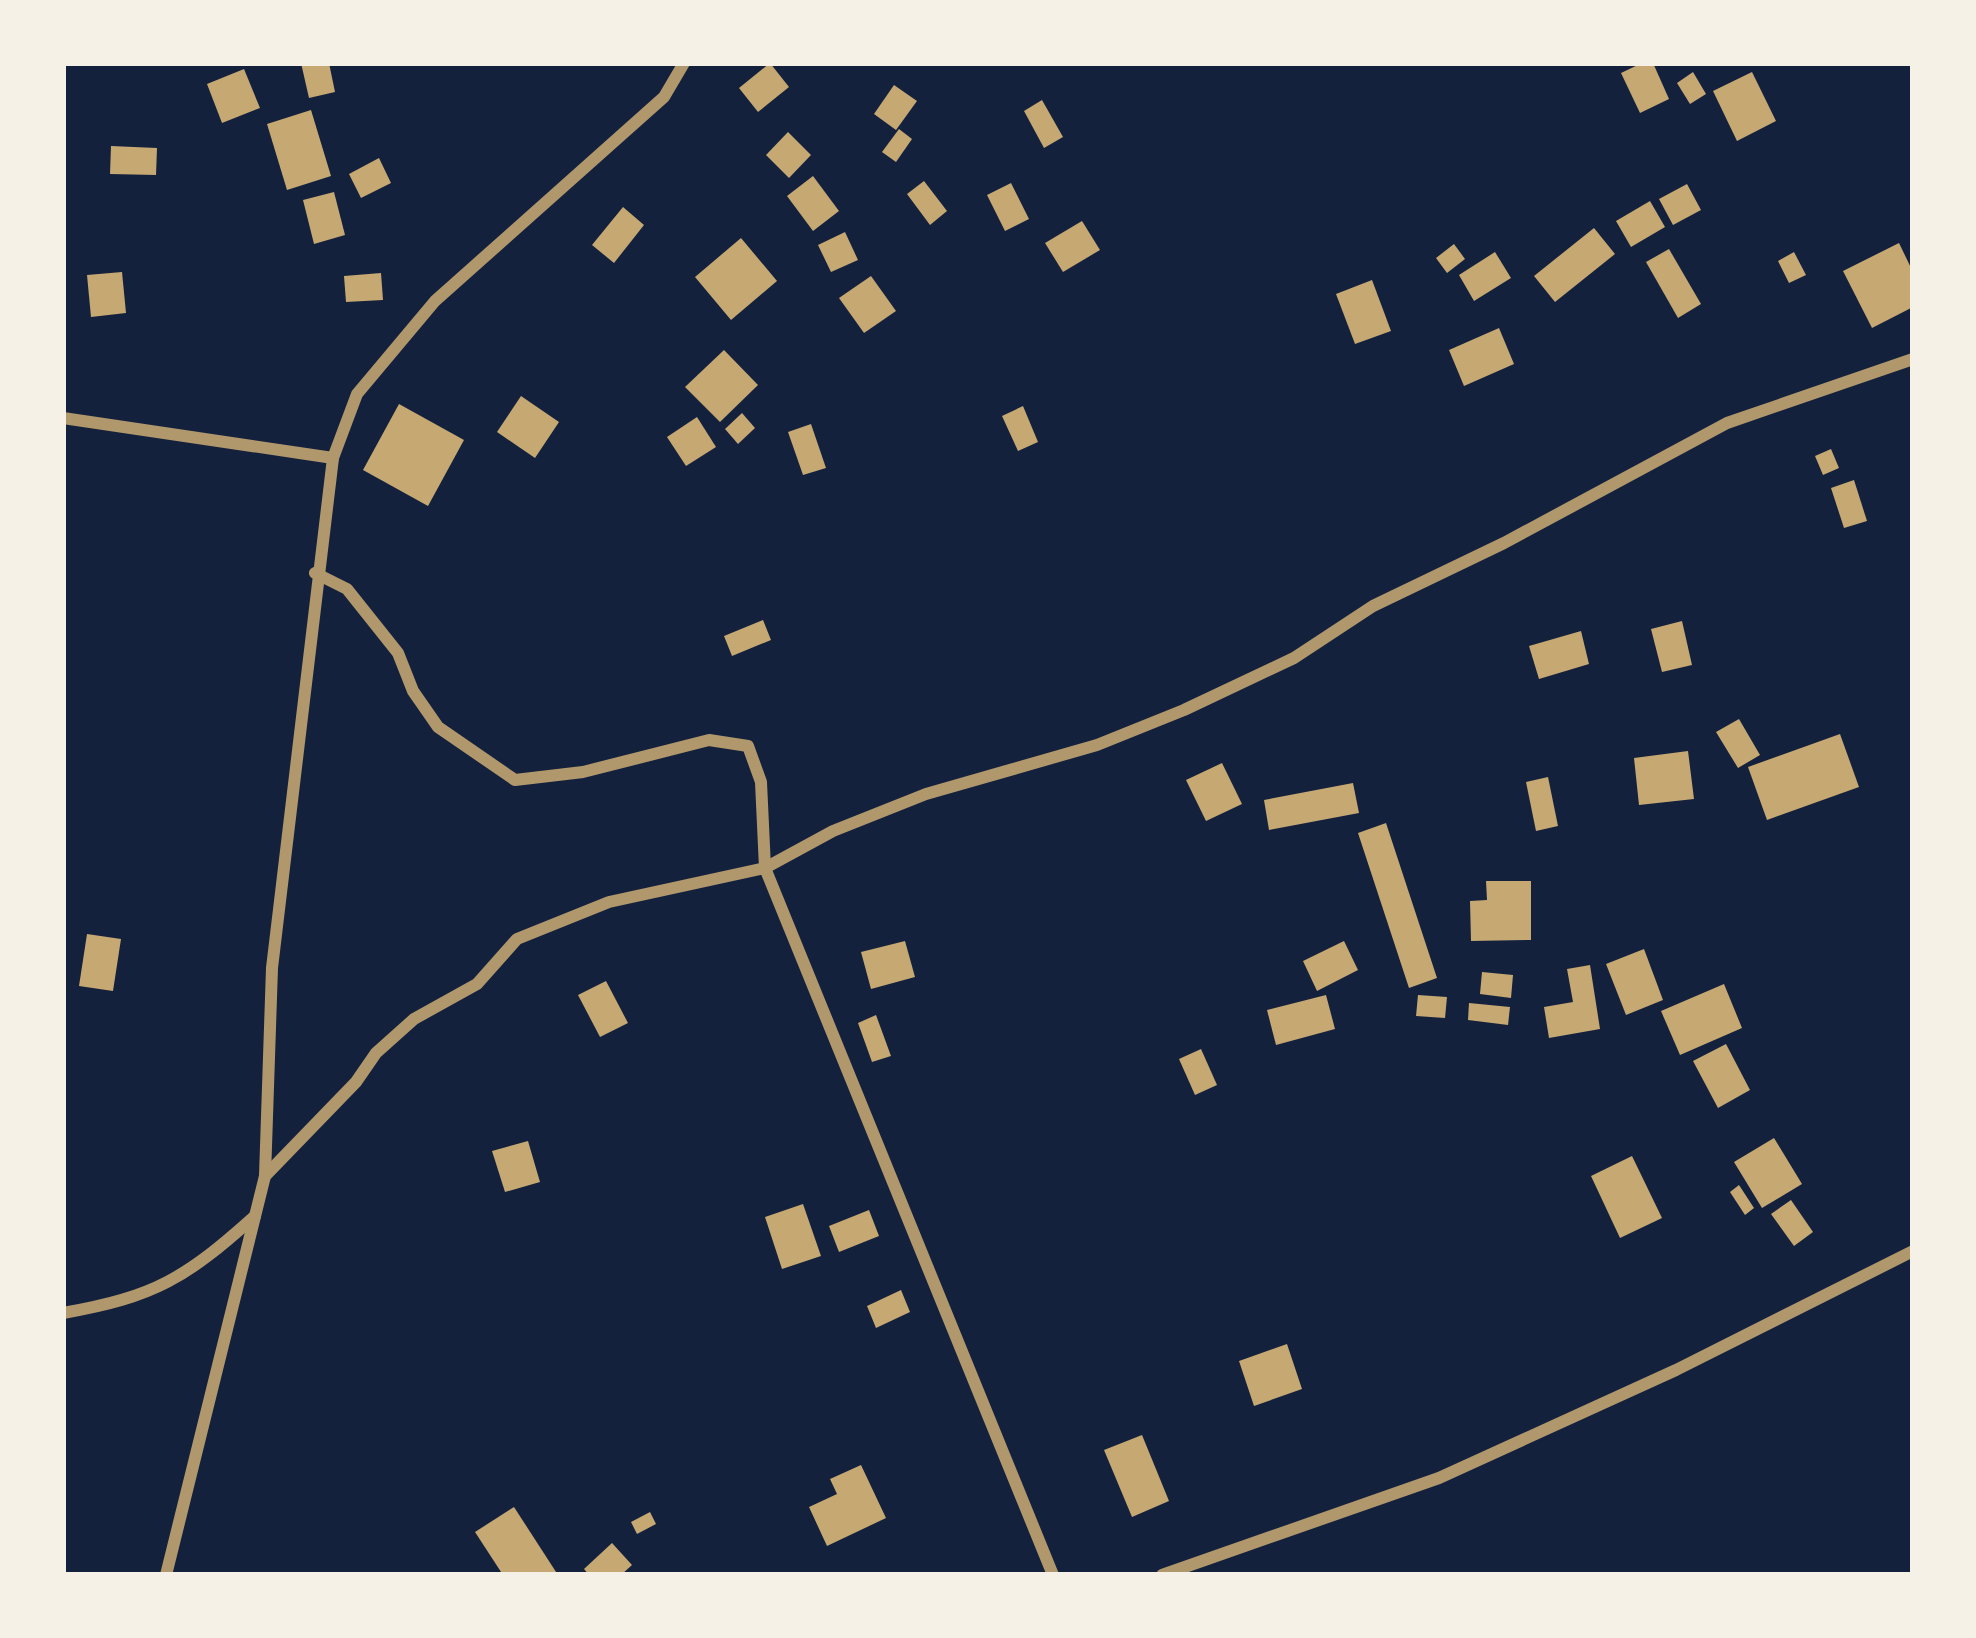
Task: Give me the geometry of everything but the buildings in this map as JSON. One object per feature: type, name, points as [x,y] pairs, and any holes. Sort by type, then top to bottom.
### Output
[{"type":"street","points":[[166,1575],[265,1176],[272,968],[315,573],[333,458],[357,394],[436,302],[664,98],[684,63]]},
{"type":"street","points":[[265,1176],[343,1097],[376,1053],[414,1019],[477,984],[517,940],[609,902],[765,868],[833,831],[926,794],[1097,745],[1184,710],[1294,658],[1373,606],[1504,543],[1727,423],[1913,358]]},
{"type":"street","points":[[63,418],[333,458]]},
{"type":"street","points":[[315,573],[347,589],[398,653],[413,691],[437,728],[515,780],[583,772],[710,740],[748,746],[760,782],[765,868],[1053,1575]]},
{"type":"street","points":[[63,1313],[128,1302],[193,1272],[256,1215]]},
{"type":"street","points":[[1162,1575],[1439,1478],[1676,1370],[1913,1251]]}]
